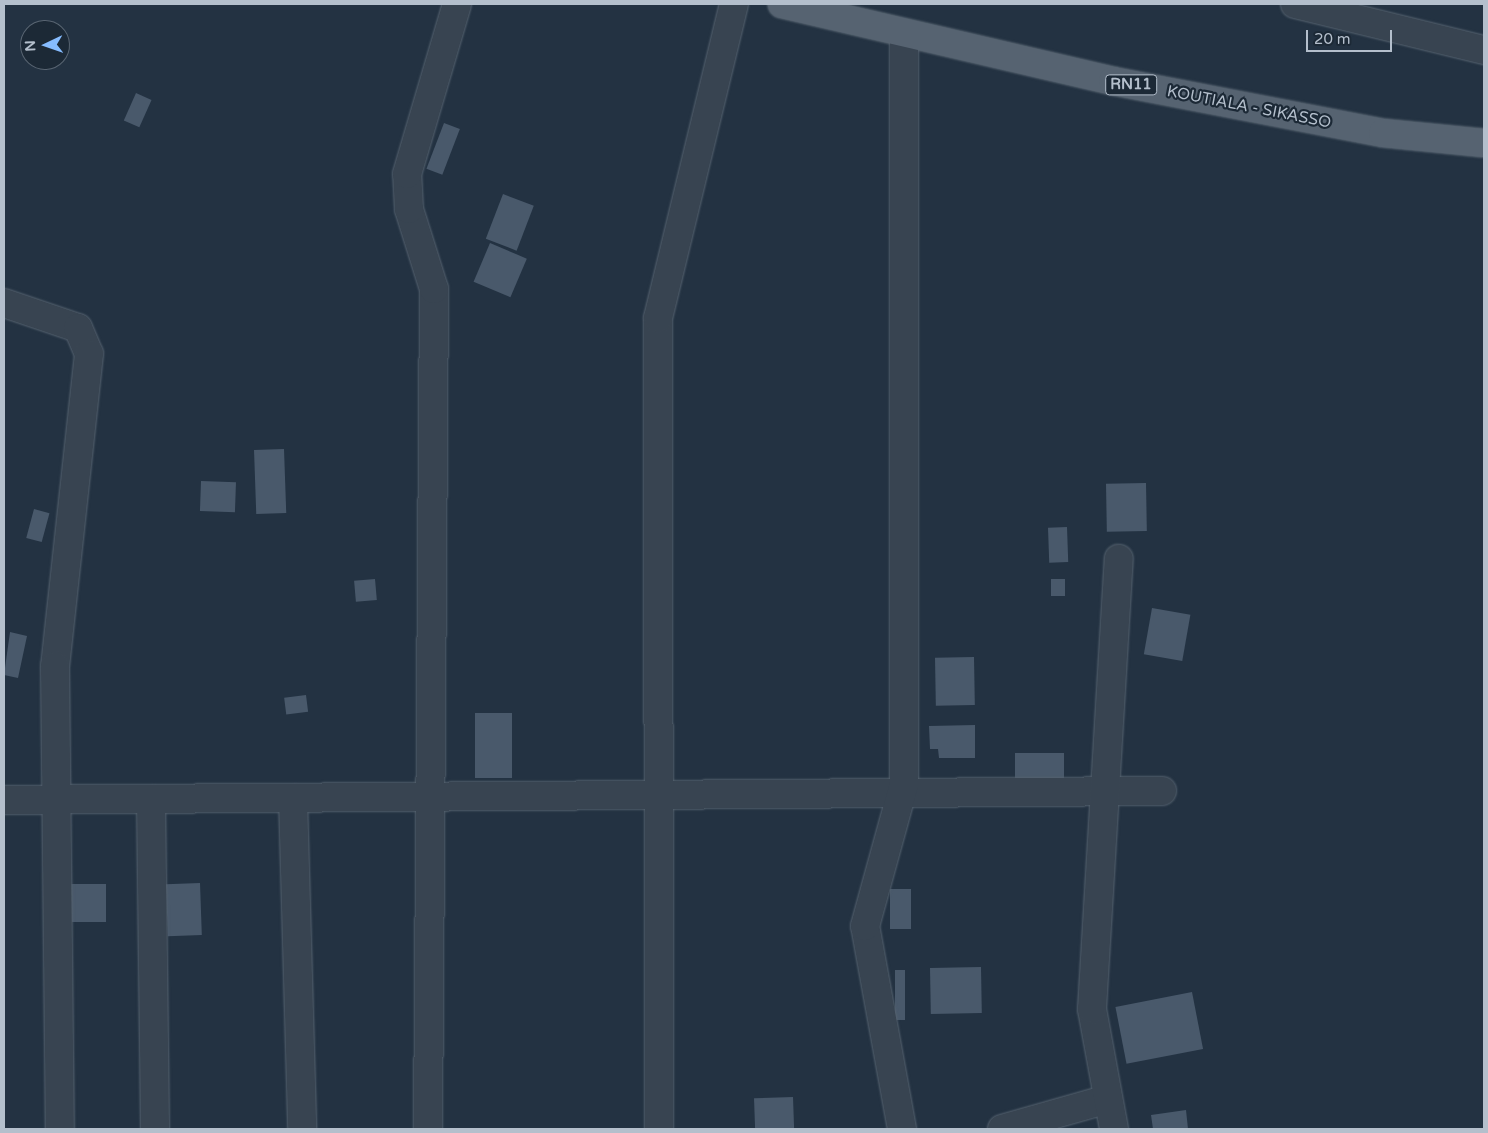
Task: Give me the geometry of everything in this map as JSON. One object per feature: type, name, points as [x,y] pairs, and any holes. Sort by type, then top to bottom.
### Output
[{"type":"main road","name":"KOUTIALA - SIKASSO","points":[[782,4],[1113,81],[1383,133],[1484,143]]},
{"type":"street","points":[[428,1129],[428,797],[434,289],[409,209],[408,174],[457,4]]},
{"type":"street","points":[[659,1129],[658,318],[734,4]]},
{"type":"street","points":[[1295,4],[1338,9],[1484,50]]},
{"type":"street","points":[[902,1129],[865,926],[901,793],[904,33]]},
{"type":"street","points":[[4,302],[78,328],[89,354],[55,666],[60,1129]]},
{"type":"street","points":[[1114,1129],[1092,1009],[1120,558]]},
{"type":"street","points":[[4,800],[1162,791]]},
{"type":"street","points":[[294,798],[302,1129]]},
{"type":"street","points":[[151,799],[155,1129]]},
{"type":"street","points":[[1002,1129],[1108,1099]]},
{"type":"building","points":[[136,93],[152,100],[139,127],[124,120]]},
{"type":"building","points":[[444,123],[460,129],[442,175],[426,169]]},
{"type":"building","points":[[503,194],[534,206],[517,251],[486,239]]},
{"type":"building","points":[[490,243],[527,259],[510,297],[474,282]]},
{"type":"building","points":[[284,449],[286,513],[256,514],[254,450]]},
{"type":"building","points":[[201,481],[236,482],[235,512],[200,511]]},
{"type":"building","points":[[1146,483],[1147,531],[1107,532],[1106,484]]},
{"type":"building","points":[[34,509],[49,513],[42,542],[26,538]]},
{"type":"building","points":[[1067,527],[1068,562],[1049,563],[1048,528]]},
{"type":"building","points":[[375,579],[377,600],[356,602],[354,581]]},
{"type":"building","points":[[1051,579],[1065,579],[1065,596],[1051,596]]},
{"type":"building","points":[[1152,608],[1190,615],[1182,661],[1144,654]]},
{"type":"building","points":[[10,632],[27,636],[18,678],[4,675]]},
{"type":"building","points":[[974,657],[975,705],[936,706],[935,658]]},
{"type":"building","points":[[306,695],[308,712],[286,715],[284,698]]},
{"type":"building","points":[[475,713],[512,713],[512,778],[475,778]]},
{"type":"building","points":[[975,725],[975,758],[939,758],[938,749],[930,749],[929,726]]},
{"type":"building","points":[[1015,753],[1064,753],[1064,779],[1015,779]]},
{"type":"building","points":[[200,883],[202,935],[168,936],[166,884]]},
{"type":"building","points":[[70,884],[106,884],[106,922],[70,922]]},
{"type":"building","points":[[890,889],[911,889],[911,929],[890,929]]},
{"type":"building","points":[[981,967],[982,1013],[931,1014],[930,968]]},
{"type":"building","points":[[895,970],[905,970],[905,1020],[895,1020]]},
{"type":"building","points":[[1192,992],[1203,1049],[1127,1064],[1115,1007]]},
{"type":"building","points":[[793,1097],[794,1129],[755,1129],[754,1098]]},
{"type":"building","points":[[1186,1110],[1188,1129],[1153,1129],[1151,1115]]}]
